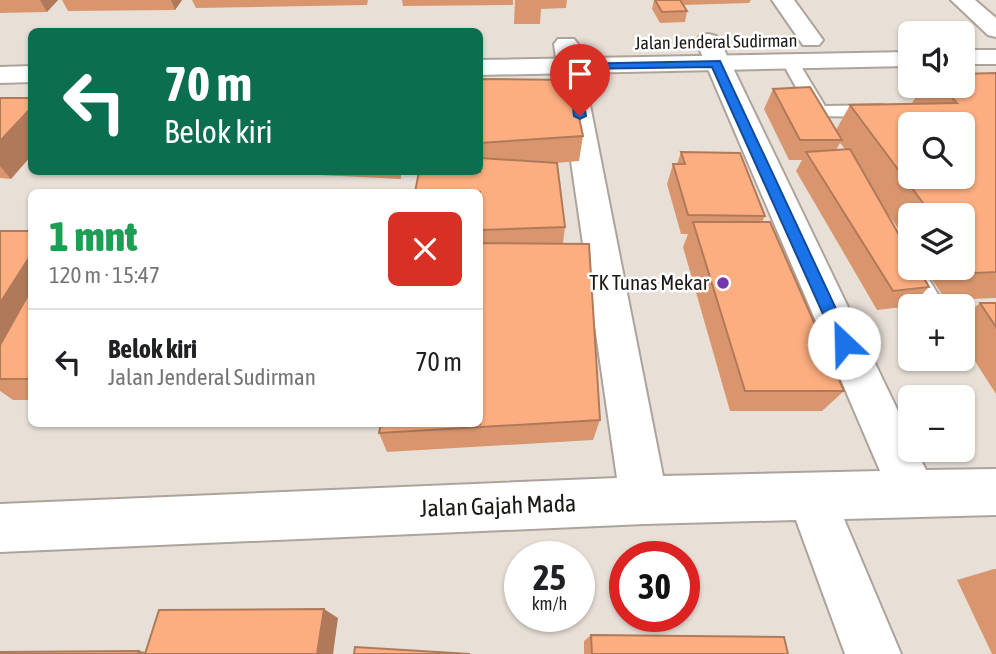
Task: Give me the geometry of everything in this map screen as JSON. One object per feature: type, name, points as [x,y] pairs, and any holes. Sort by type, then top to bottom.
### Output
[{"type":"street","points":[[783,0],[811,40]]},
{"type":"street","points":[[962,0],[996,30]]},
{"type":"street","points":[[975,37],[996,36]]},
{"type":"street","name":"Jalan Jenderal Sudirman","points":[[483,68],[569,55],[712,52],[811,40],[898,39]]},
{"type":"street","name":"Jalan Jenderal Sudirman","points":[[483,45],[569,55]]},
{"type":"street","points":[[712,52],[914,496]]},
{"type":"street","name":"Jalan Jenderal Sudirman","points":[[712,52],[790,62],[898,59]]},
{"type":"street","points":[[569,55],[645,500]]},
{"type":"street","points":[[975,57],[996,57]]},
{"type":"street","points":[[0,75],[28,74]]},
{"type":"street","name":"Jalan Gajah Mada","points":[[0,528],[645,500],[914,496],[996,492]]},
{"type":"street","points":[[811,498],[873,654]]},
{"type":"lane","points":[[790,62],[832,135]]},
{"type":"lane","points":[[819,112],[901,110]]},
{"type":"lane","points":[[892,238],[925,294]]},
{"type":"building","points":[[655,0],[680,0],[687,11],[662,12]]},
{"type":"building","points":[[996,73],[996,272],[975,273],[975,203],[923,203],[913,189],[975,189],[975,112],[898,112],[898,169],[850,105],[957,103],[952,98],[975,98],[975,74]]},
{"type":"building","points":[[483,79],[571,80],[583,136],[483,143]]},
{"type":"building","points":[[810,87],[842,140],[800,140],[773,89]]},
{"type":"building","points":[[0,98],[28,98],[28,111],[0,141]]},
{"type":"building","points":[[850,149],[898,233],[898,280],[925,280],[929,287],[893,291],[806,152]]},
{"type":"building","points":[[681,152],[740,153],[765,216],[688,215],[673,164],[685,164]]},
{"type":"building","points":[[483,158],[557,163],[565,227],[483,230],[483,189],[416,189],[418,175],[483,175]]},
{"type":"building","points":[[693,222],[770,222],[844,391],[745,391]]},
{"type":"building","points":[[0,231],[28,231],[28,259],[0,303]]},
{"type":"building","points":[[483,243],[589,244],[600,420],[483,427]]},
{"type":"building","points":[[28,295],[28,379],[0,379],[0,345]]},
{"type":"building","points":[[980,303],[996,303],[996,327]]},
{"type":"building","points":[[380,427],[481,427],[379,433]]},
{"type":"building","points":[[324,609],[317,654],[145,654],[159,610]]},
{"type":"building","points":[[591,635],[784,637],[788,654],[592,654]]},
{"type":"building","points":[[355,647],[470,654],[354,654]]},
{"type":"building","points":[[139,651],[138,654],[0,654],[0,652]]},
{"type":"place","name":"TK Tunas Mekar","points":[[723,283]]},
{"type":"route","points":[[580,116],[572,66],[716,63],[844,343]]}]
